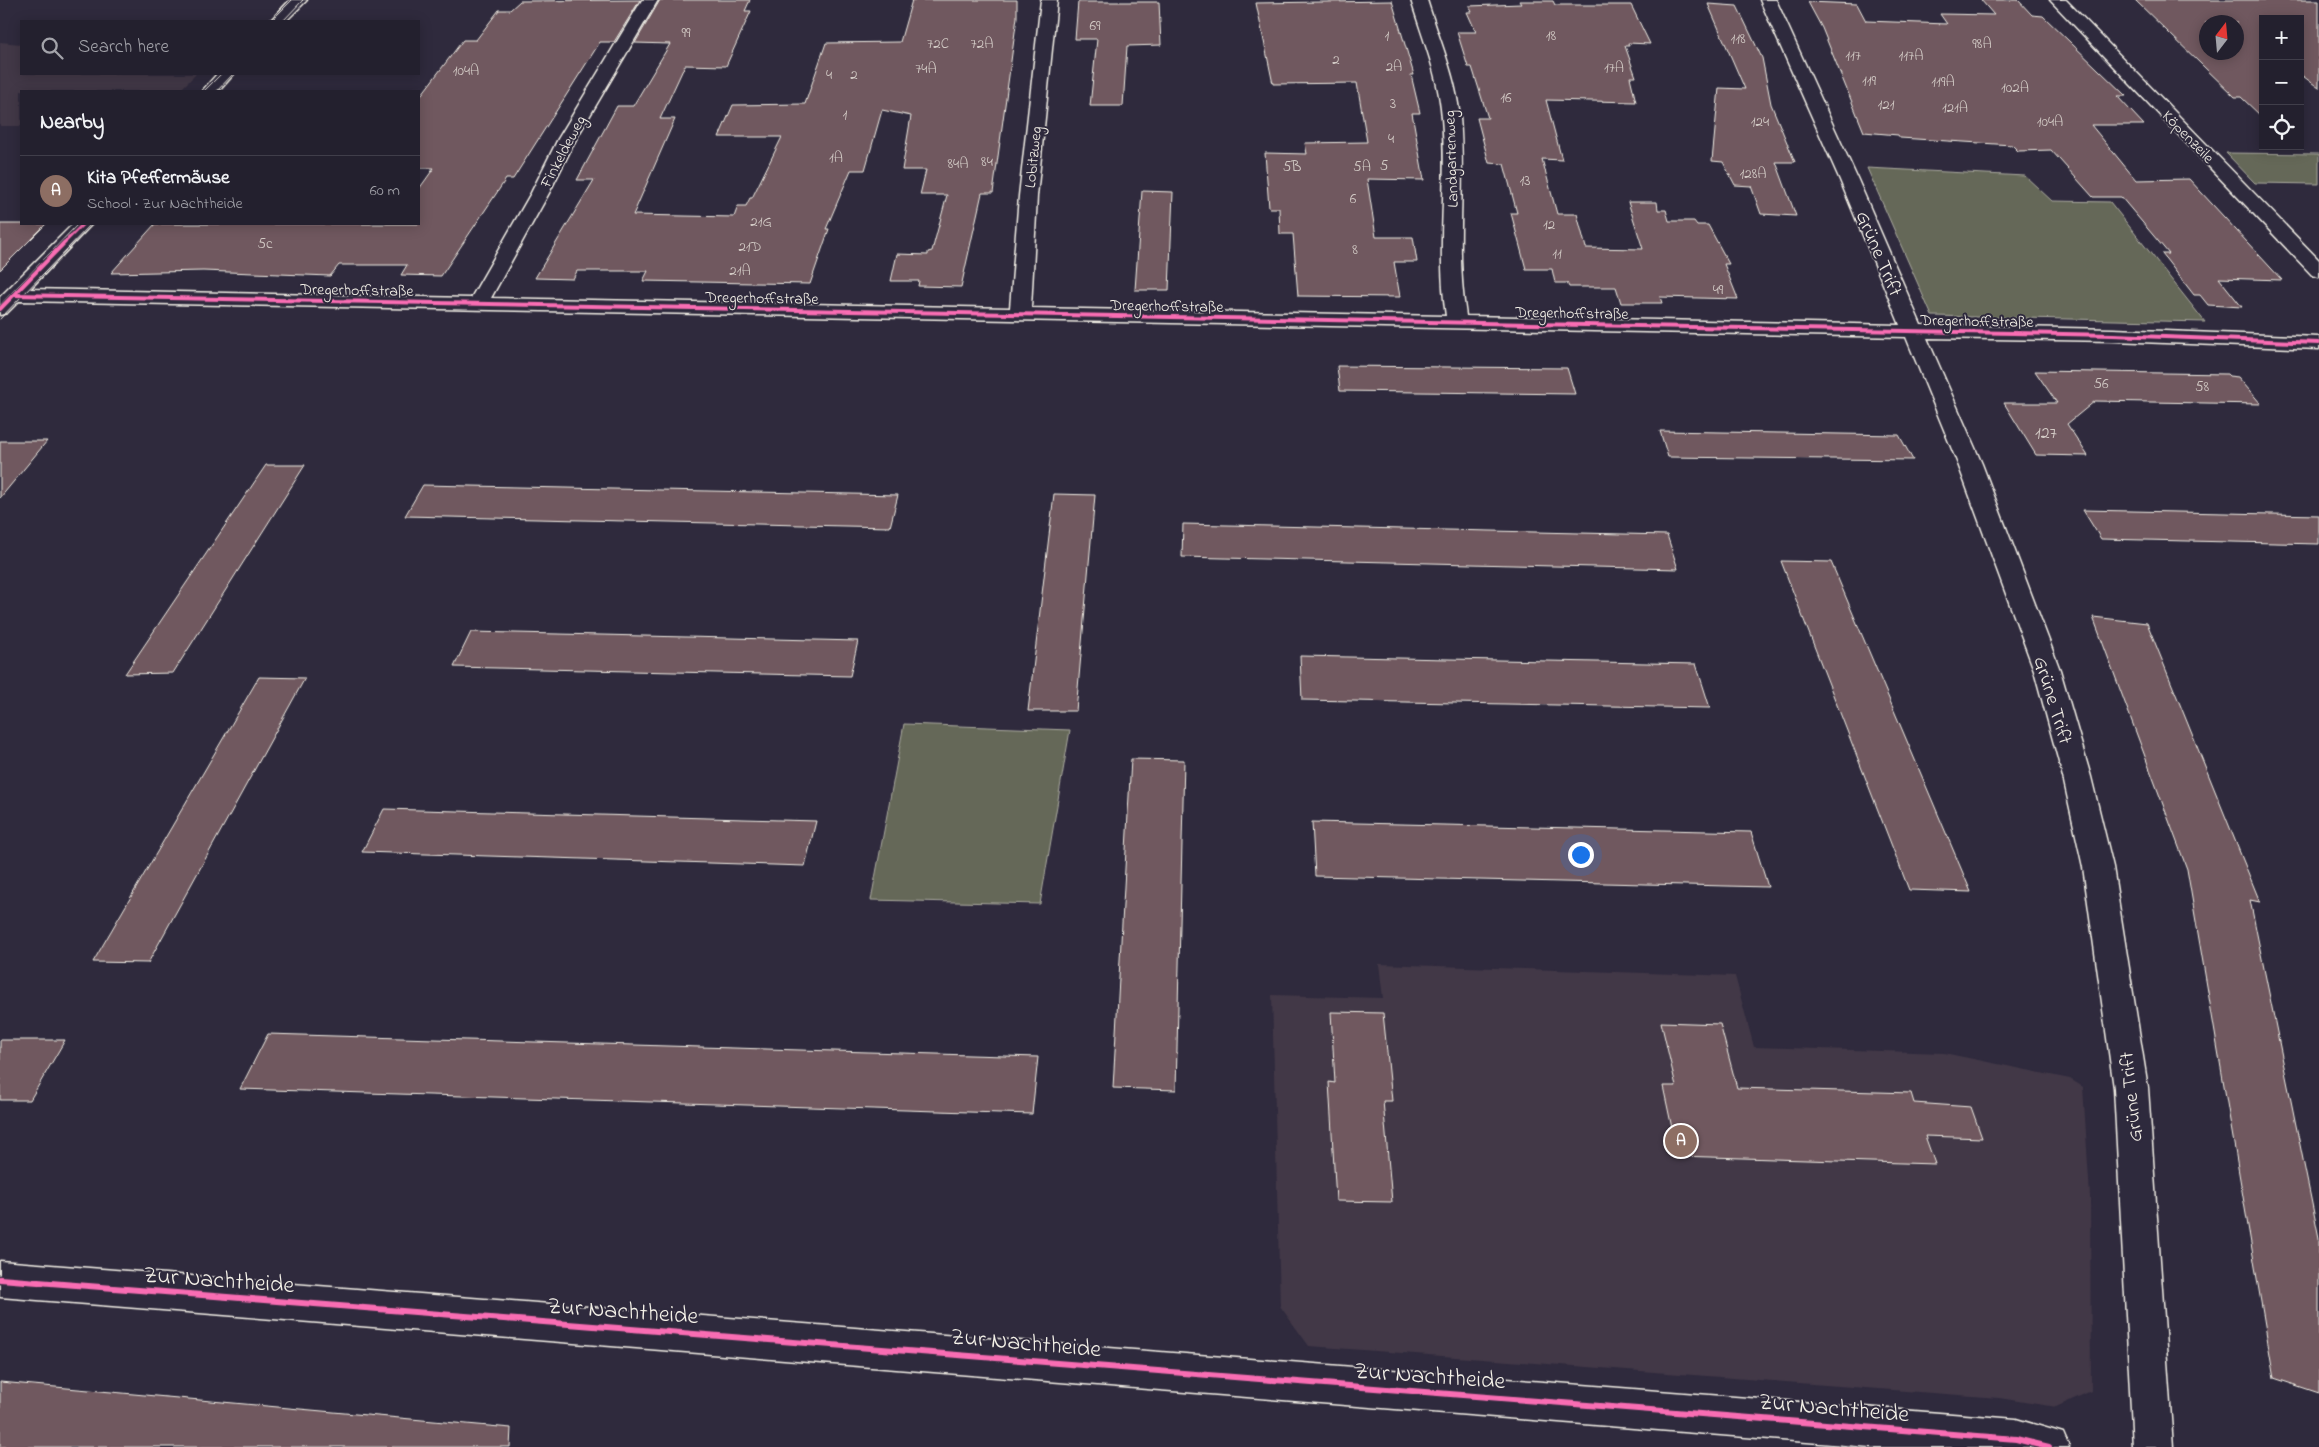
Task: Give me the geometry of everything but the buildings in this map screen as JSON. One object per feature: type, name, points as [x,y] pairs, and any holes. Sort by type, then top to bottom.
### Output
[{"type":"street","points":[[279,20],[299,0]]},
{"type":"street","name":"Finkeldeweg","points":[[478,304],[540,193],[567,139],[650,0]]},
{"type":"street","name":"Lobitzweg","points":[[1020,314],[1028,196],[1049,0]]},
{"type":"street","name":"Landgartenweg","points":[[1419,0],[1451,118],[1452,275],[1453,303],[1457,322]]},
{"type":"street","name":"Grüne Trift","points":[[1768,0],[1849,180],[1970,464],[2047,670],[2077,777],[2098,867],[2131,1088],[2153,1447]]},
{"type":"street","name":"Köpenzeile","points":[[2058,0],[2319,271]]},
{"type":"street","points":[[211,90],[225,75]]},
{"type":"street","points":[[7,302],[83,225]]},
{"type":"street","name":"Dregerhoffstraße","points":[[7,302],[478,304],[2113,335],[2319,343]]},
{"type":"street","name":"Zur Nachtheide","points":[[0,1279],[864,1346],[2016,1439],[2049,1447]]},
{"type":"shaded area","points":[[0,42],[20,44],[20,75],[195,75],[180,90],[20,90],[20,126],[0,126]]},
{"type":"shaded area","points":[[1379,964],[1735,976],[1754,1047],[1944,1053],[2070,1079],[2083,1087],[2090,1196],[2091,1391],[2056,1407],[1999,1398],[1309,1346],[1280,1306],[1272,995],[1383,998]]},
{"type":"green space","points":[[2226,153],[2319,154],[2319,184],[2255,183]]},
{"type":"green space","points":[[1867,168],[2025,176],[2052,201],[2110,202],[2205,322],[1932,316]]},
{"type":"green space","points":[[904,724],[1070,730],[1040,904],[871,900]]},
{"type":"tram line","points":[[272,20],[292,0]]},
{"type":"tram line","points":[[284,20],[303,0]]},
{"type":"tram line","points":[[205,90],[220,75]]},
{"type":"tram line","points":[[218,90],[232,75]]},
{"type":"tram line","points":[[0,305],[77,225]]},
{"type":"tram line","points":[[0,319],[90,225]]},
{"type":"cycle path","points":[[0,309],[82,225]]},
{"type":"cycle path","points":[[14,295],[2113,335],[2319,343]]},
{"type":"cycle path","points":[[0,1279],[864,1346],[2016,1439],[2049,1447]]},
{"type":"place","name":"Kita Pfeffermäuse","points":[[1681,1141]]}]
